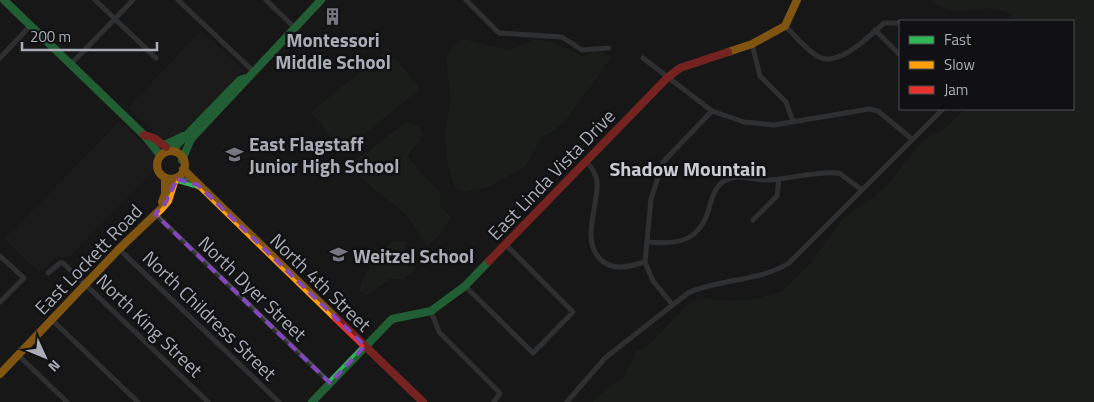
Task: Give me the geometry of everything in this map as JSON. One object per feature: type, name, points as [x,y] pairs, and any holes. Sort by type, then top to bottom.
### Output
[{"type":"street","points":[[4,0],[144,135],[160,155],[159,168],[165,178],[176,179],[183,169],[182,160],[191,139],[243,86],[246,78],[321,0]]},
{"type":"street","points":[[95,0],[156,58]]},
{"type":"street","points":[[71,64],[133,0]]},
{"type":"street","points":[[178,0],[253,71]]},
{"type":"street","points":[[266,0],[295,28]]},
{"type":"street","points":[[466,0],[499,33],[562,37],[582,50],[609,48]]},
{"type":"street","points":[[796,0],[785,26],[819,57],[830,59],[843,57],[884,23],[899,24]]},
{"type":"street","points":[[0,58],[30,26]]},
{"type":"street","name":"East Linda Vista Drive","points":[[312,402],[392,319],[431,311],[465,286],[666,78],[680,68],[752,44],[785,26]]},
{"type":"street","points":[[875,30],[899,54]]},
{"type":"street","points":[[752,44],[760,76],[786,102],[794,121]]},
{"type":"street","points":[[643,58],[666,78],[712,111],[744,122],[774,125],[869,108],[878,111],[912,139]]},
{"type":"street","points":[[160,155],[191,130],[240,80],[246,78]]},
{"type":"street","points":[[567,402],[605,358],[672,304],[702,286],[770,273],[789,263],[942,110]]},
{"type":"street","points":[[672,304],[653,281],[645,262],[651,199],[659,168],[712,111]]},
{"type":"street","points":[[144,135],[154,138],[182,160]]},
{"type":"street","points":[[586,161],[597,180],[591,237],[595,252],[603,262],[614,267],[628,267],[645,262]]},
{"type":"street","name":"North 4th Street","points":[[183,169],[423,402]]},
{"type":"street","points":[[646,242],[677,242],[695,234],[705,220],[718,186],[725,180],[734,177],[762,180],[839,172],[862,190]]},
{"type":"street","name":"East Lockett Road","points":[[156,212],[165,194],[165,178]]},
{"type":"street","name":"East Lockett Road","points":[[0,374],[119,249],[168,201],[176,179]]},
{"type":"street","name":"North 4th Street","points":[[176,179],[198,185]]},
{"type":"street","points":[[753,220],[777,196],[779,179]]},
{"type":"street","name":"North Dyer Street","points":[[156,212],[330,383]]},
{"type":"street","points":[[465,286],[533,353],[573,312],[504,244]]},
{"type":"street","name":"North Childress Street","points":[[119,249],[279,402]]},
{"type":"street","points":[[0,256],[24,278],[0,302]]},
{"type":"street","name":"North King Street","points":[[48,273],[60,263],[63,264],[208,402]]},
{"type":"street","points":[[431,311],[439,332],[500,393],[494,402]]},
{"type":"street","points":[[52,320],[138,402]]},
{"type":"street","points":[[18,355],[67,402]]},
{"type":"highlighted area","points":[[177,179],[198,185],[365,346],[330,383],[155,214],[165,204]]},
{"type":"shaded area","points":[[930,0],[1094,0],[1094,402],[592,402],[611,385],[622,380],[637,351],[648,346],[685,307],[698,298],[728,301],[756,299],[784,290],[809,265],[844,218],[883,190],[919,145],[931,134],[945,129],[964,110],[1074,110],[1074,20],[1015,20],[1002,11],[995,9],[952,11]]},
{"type":"shaded area","points":[[201,31],[243,70],[201,115],[175,136],[163,140],[128,108]]},
{"type":"shaded area","points":[[463,39],[509,50],[536,39],[551,42],[583,56],[596,51],[612,56],[565,121],[552,132],[541,137],[526,166],[489,187],[464,192],[454,186],[447,161],[445,132],[451,102],[446,59],[453,46]]},
{"type":"shaded area","points":[[388,49],[420,89],[343,151],[311,112]]},
{"type":"shaded area","points":[[120,121],[162,161],[68,258],[57,256],[40,273],[5,239]]},
{"type":"shaded area","points":[[405,122],[417,126],[424,133],[408,157],[440,191],[440,206],[451,218],[439,235],[427,246],[406,215],[369,185],[352,167],[356,158],[367,153]]},
{"type":"shaded area","points":[[394,241],[406,241],[405,256],[416,268],[404,279],[389,279],[376,290],[366,295],[359,291],[364,276],[372,263]]},
{"type":"traffic: fast","points":[[4,0],[144,135],[160,155]]},
{"type":"traffic: fast","points":[[182,160],[191,139],[321,0]]},
{"type":"traffic: fast","points":[[172,150],[240,80],[246,78]]},
{"type":"traffic: fast","points":[[164,145],[183,136]]},
{"type":"traffic: fast","points":[[177,179],[198,185]]},
{"type":"traffic: fast","points":[[312,402],[392,319],[431,311],[465,286],[489,261]]},
{"type":"traffic: slow","points":[[728,52],[752,44],[785,26],[797,0]]},
{"type":"traffic: slow","points":[[171,151],[181,155],[185,165],[181,175],[171,179],[161,175],[157,165],[161,155],[171,151]]},
{"type":"traffic: slow","points":[[183,169],[336,318]]},
{"type":"traffic: slow","points":[[162,202],[165,194],[165,178]]},
{"type":"traffic: slow","points":[[0,374],[119,249],[162,208],[168,201],[175,179]]},
{"type":"traffic: jam","points":[[489,261],[667,78],[680,68],[728,52]]},
{"type":"traffic: jam","points":[[144,135],[154,138],[166,147]]},
{"type":"traffic: jam","points":[[336,318],[423,402]]},
{"type":"place","name":"Montessori Middle School","points":[[333,16]]},
{"type":"place","name":"East Flagstaff Junior High School","points":[[235,154]]},
{"type":"place","name":"Weitzel School","points":[[339,255]]},
{"type":"district","name":"Shadow Mountain","points":[[688,168]]}]
